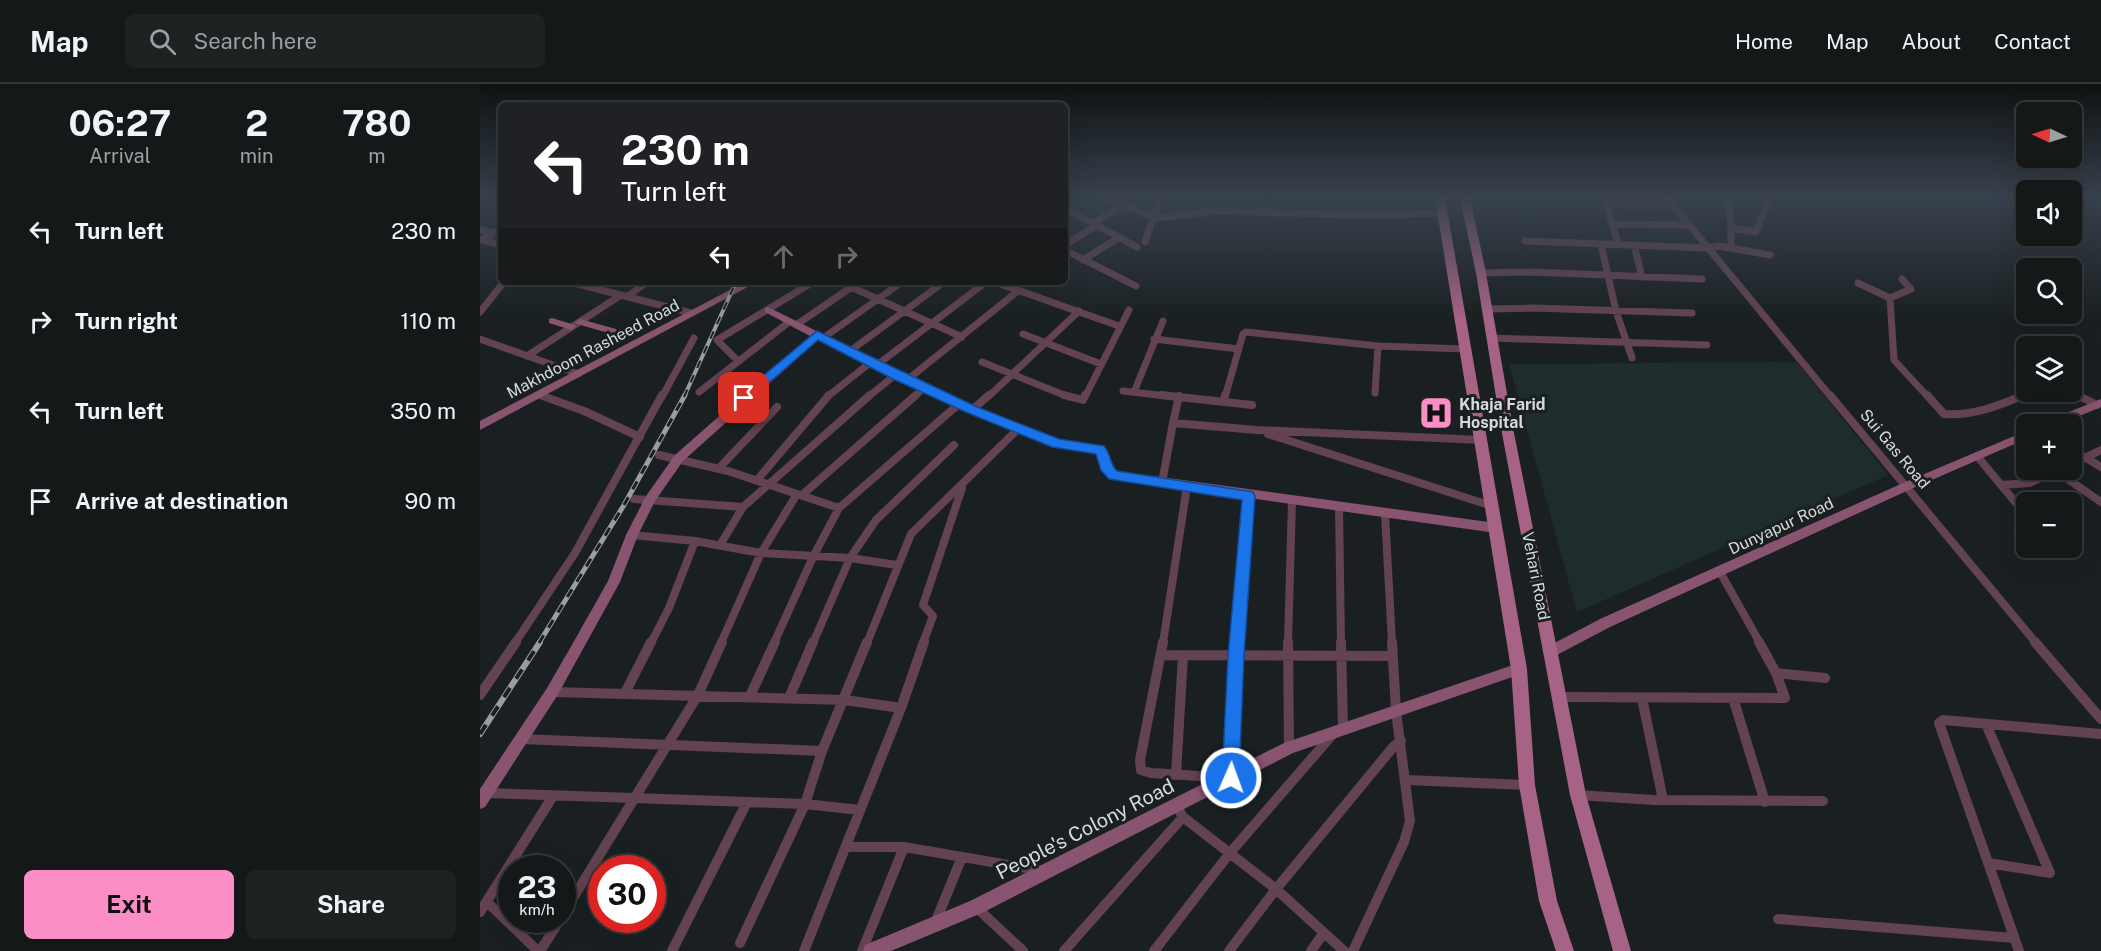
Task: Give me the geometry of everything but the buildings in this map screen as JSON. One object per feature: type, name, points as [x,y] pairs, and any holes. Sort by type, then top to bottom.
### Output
[{"type":"main road","name":"Vehari Road","points":[[1447,238],[1519,669],[1527,785],[1548,901],[1565,951]]},
{"type":"main road","name":"Vehari Road","points":[[1474,238],[1578,795],[1622,951]]},
{"type":"street","points":[[1083,260],[1116,238]]},
{"type":"street","points":[[1121,238],[1137,247]]},
{"type":"street","points":[[1616,238],[1618,244]]},
{"type":"street","name":"Sui Gas Road","points":[[1701,238],[2004,606],[2101,719]]},
{"type":"street","points":[[1731,238],[1731,248]]},
{"type":"street","points":[[482,240],[498,243]]},
{"type":"street","points":[[1525,241],[1731,248],[1770,255]]},
{"type":"street","points":[[1601,244],[1616,311],[1632,358]]},
{"type":"street","points":[[1634,245],[1642,277]]},
{"type":"street","points":[[1068,250],[1083,260],[1136,286]]},
{"type":"street","points":[[1481,273],[1532,272],[1702,279]]},
{"type":"street","points":[[1890,298],[1911,288],[1902,279]]},
{"type":"street","points":[[1858,283],[1890,298]]},
{"type":"street","points":[[480,312],[484,302],[501,285]]},
{"type":"street","points":[[588,285],[691,314]]},
{"type":"street","points":[[527,356],[575,324],[642,285]]},
{"type":"street","name":"Makhdoom Rasheed Road","points":[[480,426],[746,285]]},
{"type":"street","points":[[738,361],[717,340],[756,313],[768,310],[808,285]]},
{"type":"street","points":[[846,285],[962,337]]},
{"type":"street","points":[[699,392],[738,361],[855,285]]},
{"type":"street","points":[[483,797],[552,692],[615,582],[632,535],[650,498],[679,458],[820,336],[898,285]]},
{"type":"street","points":[[850,351],[940,285]]},
{"type":"street","points":[[759,478],[832,390],[933,324],[982,285]]},
{"type":"street","points":[[1002,285],[1119,326]]},
{"type":"street","points":[[907,380],[1018,291]]},
{"type":"street","points":[[1890,298],[1894,360],[1898,367],[1944,414],[1981,410],[2016,398]]},
{"type":"street","points":[[1487,309],[1692,313]]},
{"type":"street","points":[[768,310],[895,375],[972,410],[1057,444],[1100,450],[1105,455],[1108,470],[1114,476],[1496,528]]},
{"type":"street","points":[[982,362],[1066,396],[1083,400],[1129,310]]},
{"type":"street","points":[[972,410],[1013,375],[1079,311]]},
{"type":"street","points":[[552,321],[612,331]]},
{"type":"street","points":[[1134,392],[1163,321]]},
{"type":"street","points":[[1224,400],[1243,334],[1251,332],[1378,346],[1465,349]]},
{"type":"street","points":[[1023,334],[1101,364]]},
{"type":"street","points":[[480,695],[575,553],[694,338]]},
{"type":"street","points":[[1491,338],[1707,345]]},
{"type":"street","points":[[480,339],[578,374]]},
{"type":"street","points":[[1154,339],[1239,349]]},
{"type":"street","points":[[1375,393],[1378,346]]},
{"type":"street","points":[[720,545],[743,507],[769,482],[895,375]]},
{"type":"street","points":[[576,894],[698,695],[761,553],[800,494],[924,388]]},
{"type":"street","points":[[1123,391],[1224,400],[1252,405]]},
{"type":"street","points":[[540,395],[584,411],[640,437]]},
{"type":"street","points":[[1162,483],[1179,396]]},
{"type":"street","points":[[2082,397],[2099,404]]},
{"type":"street","points":[[750,696],[813,557],[839,508],[960,403]]},
{"type":"street","points":[[2075,414],[2099,404]]},
{"type":"street","points":[[720,467],[777,407]]},
{"type":"street","points":[[1173,423],[1257,430],[1481,440]]},
{"type":"street","points":[[740,943],[805,804],[822,751],[845,700],[911,534],[1019,428]]},
{"type":"street","points":[[1257,430],[1493,506]]},
{"type":"street","name":"Dunyapur Road","points":[[1550,652],[1605,623],[1907,486],[2016,439]]},
{"type":"street","points":[[789,698],[850,558],[876,520],[954,446]]},
{"type":"street","points":[[2082,459],[2101,450]]},
{"type":"street","points":[[659,455],[720,467],[759,478],[839,508]]},
{"type":"street","points":[[1977,456],[2016,503]]},
{"type":"street","points":[[2085,457],[2101,467]]},
{"type":"street","points":[[2001,485],[2029,483],[2035,480]]},
{"type":"street","points":[[2071,480],[2101,502]]},
{"type":"street","points":[[804,951],[901,708],[933,616],[923,605],[963,485]]},
{"type":"street","points":[[1187,486],[1161,655],[1140,760],[1141,770],[1150,773],[1231,778],[1236,656],[1249,496]]},
{"type":"street","points":[[634,499],[650,498],[743,507]]},
{"type":"street","points":[[1289,748],[1288,655],[1292,501]]},
{"type":"street","points":[[1154,951],[1229,854],[1339,730],[1339,506]]},
{"type":"street","points":[[1353,951],[1404,842],[1410,821],[1407,780],[1396,711],[1385,514]]},
{"type":"street","points":[[632,535],[695,541],[761,553],[850,558],[897,565]]},
{"type":"street","points":[[625,693],[669,608],[695,541]]},
{"type":"street","points":[[1558,697],[1785,698],[1776,674],[1720,572]]},
{"type":"street","points":[[1161,655],[1392,656]]},
{"type":"street","points":[[1176,775],[1183,655]]},
{"type":"street","name":"People's Colony Road","points":[[880,950],[976,908],[1047,872],[1180,812],[1231,778],[1289,748],[1519,669]]},
{"type":"street","points":[[1776,674],[1825,678]]},
{"type":"street","points":[[552,692],[845,700],[901,708]]},
{"type":"street","points":[[1642,698],[1663,800]]},
{"type":"street","points":[[1733,698],[1765,802]]},
{"type":"street","points":[[2019,951],[1939,723],[1942,720],[2101,734]]},
{"type":"street","points":[[1986,724],[2050,873],[1988,863]]},
{"type":"street","points":[[521,739],[822,751]]},
{"type":"street","points":[[1229,951],[1276,889],[1394,746],[1401,741]]},
{"type":"street","points":[[1407,780],[1527,785]]},
{"type":"street","points":[[1578,795],[1663,800],[1823,801]]},
{"type":"street","points":[[551,933],[539,951],[483,907],[553,796]]},
{"type":"street","points":[[483,797],[637,797],[746,804],[805,804],[860,810]]},
{"type":"street","points":[[672,951],[746,804]]},
{"type":"street","points":[[1064,951],[1180,812],[1229,854],[1276,889],[1344,951]]},
{"type":"street","points":[[846,847],[904,847],[1047,872]]},
{"type":"street","points":[[862,951],[904,847]]},
{"type":"street","points":[[935,924],[962,857]]},
{"type":"street","points":[[976,908],[1023,951]]},
{"type":"street","points":[[1779,919],[2014,938]]},
{"type":"street","points":[[1311,951],[1323,934]]},
{"type":"shaded area","points":[[1797,362],[1888,475],[1577,612],[1509,364]]},
{"type":"railway","points":[[684,396],[735,285]]},
{"type":"railway","points":[[539,643],[624,505],[684,396]]},
{"type":"railway","points":[[480,734],[540,642]]},
{"type":"place","name":"Khaja Farid Hospital","points":[[1436,413]]},
{"type":"route","points":[[744,398],[817,335],[895,375],[972,410],[1057,444],[1100,450],[1105,455],[1108,470],[1114,476],[1249,496],[1236,656],[1231,778]]}]
